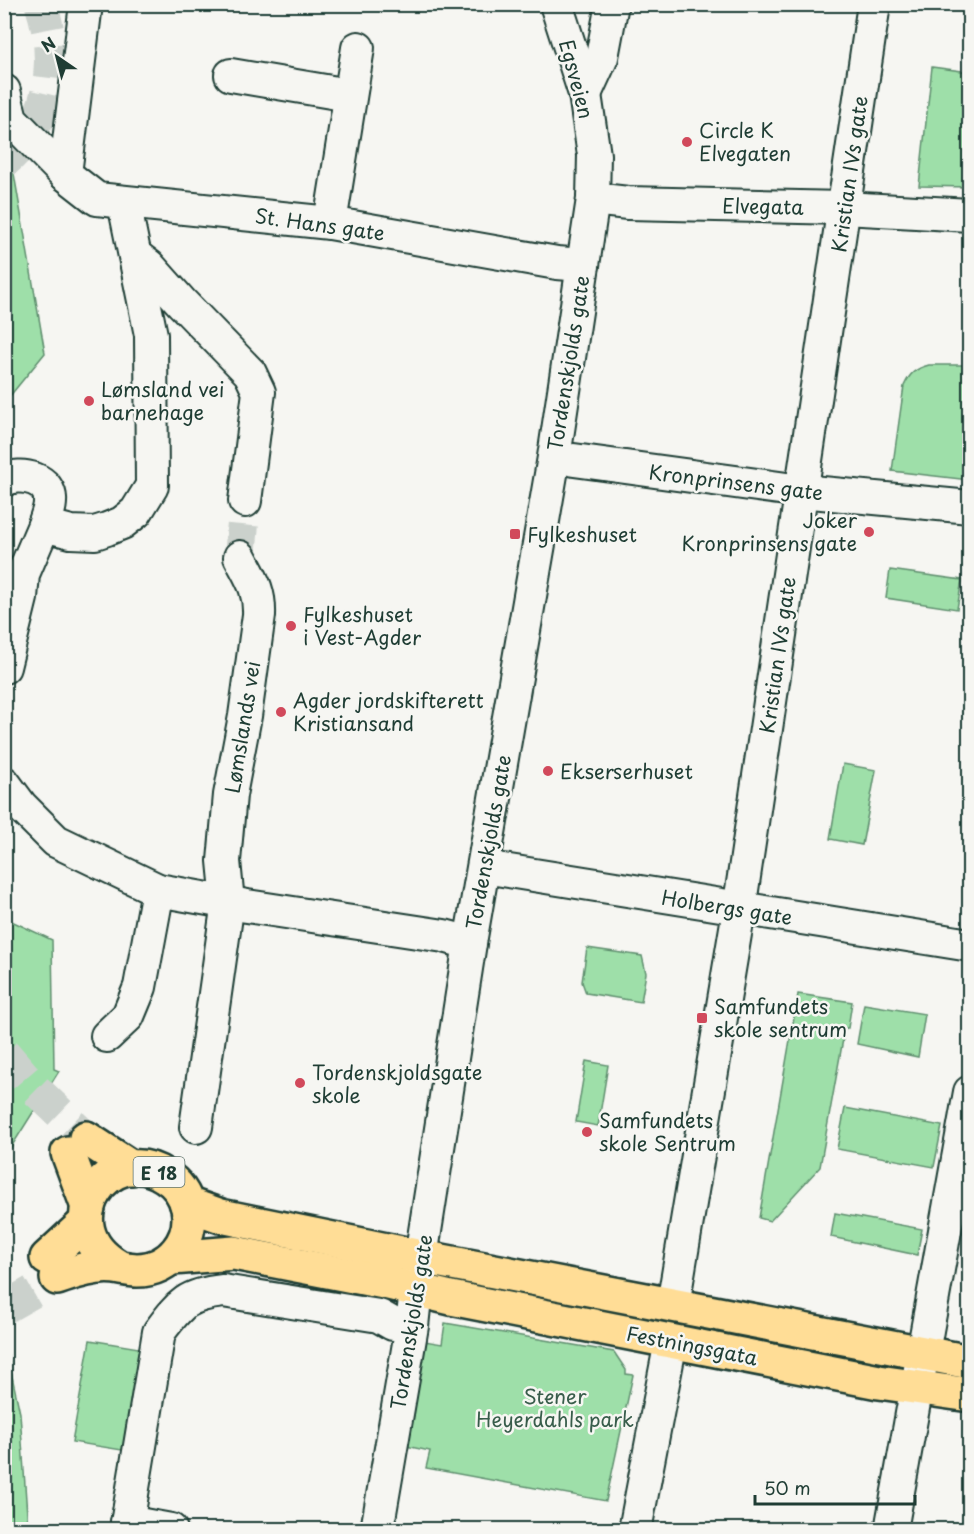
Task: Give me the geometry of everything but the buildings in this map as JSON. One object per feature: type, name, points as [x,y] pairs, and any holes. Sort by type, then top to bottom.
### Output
[{"type":"main road","name":"E 18","points":[[117,1266],[82,1270],[52,1268],[87,1215],[95,1190],[107,1177],[132,1168],[146,1168],[160,1172],[172,1180],[181,1191],[187,1204],[189,1223],[178,1251],[172,1258],[151,1269],[128,1270],[117,1266],[99,1253],[88,1233],[87,1215],[77,1145],[132,1168]]},
{"type":"main road","name":"Festningsgata","points":[[187,1204],[221,1216],[421,1257],[969,1362]]},
{"type":"main road","name":"Festningsgata","points":[[172,1258],[234,1253],[879,1382],[969,1395]]},
{"type":"street","points":[[65,174],[86,4]]},
{"type":"street","name":"Egsveien","points":[[556,4],[585,94],[594,155]]},
{"type":"street","points":[[585,94],[602,57],[612,4]]},
{"type":"street","name":"Kristian IVs gate","points":[[674,1305],[739,910],[874,4]]},
{"type":"street","points":[[330,223],[358,48]]},
{"type":"street","points":[[231,75],[350,95]]},
{"type":"street","name":"St. Hans gate","points":[[4,91],[11,119],[65,174],[97,199],[330,223],[557,263],[583,265]]},
{"type":"street","name":"Tordenskjolds gate","points":[[377,1530],[412,1326],[470,943],[554,458],[593,199],[594,155]]},
{"type":"street","name":"Elvegata","points":[[593,199],[628,203],[844,208],[969,215]]},
{"type":"street","points":[[44,525],[71,532],[95,533],[107,529],[123,523],[136,512],[152,486],[151,335],[124,203]]},
{"type":"street","points":[[136,256],[149,266],[250,373],[259,392],[245,501]]},
{"type":"street","name":"Kronprinsens gate","points":[[574,460],[801,491],[969,507]]},
{"type":"street","points":[[4,480],[20,475],[33,478],[45,485],[51,500],[44,525],[14,572],[21,598],[4,668]]},
{"type":"street","name":"Lømslands vei","points":[[196,1127],[228,903],[224,861],[230,795],[245,716],[259,615],[260,599],[257,588],[240,557]]},
{"type":"street","points":[[4,783],[21,806],[56,841],[158,890],[444,936],[470,943]]},
{"type":"street","name":"Holbergs gate","points":[[484,867],[739,910],[969,945]]},
{"type":"street","points":[[107,1036],[128,1016],[140,987],[158,890]]},
{"type":"street","points":[[891,1530],[969,1092]]},
{"type":"street","points":[[171,1530],[126,1526],[159,1332],[186,1300],[203,1293],[223,1291],[379,1316],[393,1324]]},
{"type":"street","points":[[635,1530],[671,1341]]},
{"type":"green space","points":[[932,67],[969,72],[969,187],[919,186]]},
{"type":"green space","points":[[4,116],[45,353],[5,402],[4,402]]},
{"type":"green space","points":[[929,365],[969,365],[969,480],[892,471],[904,386],[913,372]]},
{"type":"green space","points":[[890,570],[962,580],[957,609],[886,598]]},
{"type":"green space","points":[[843,764],[876,770],[862,845],[830,839]]},
{"type":"green space","points":[[5,918],[52,940],[54,1069],[59,1071],[5,1157]]},
{"type":"green space","points":[[587,948],[642,956],[646,973],[641,1002],[586,993],[582,982]]},
{"type":"green space","points":[[798,994],[852,1002],[848,1028],[845,1028],[820,1167],[770,1221],[759,1218]]},
{"type":"green space","points":[[864,1004],[925,1014],[918,1057],[857,1044]]},
{"type":"green space","points":[[586,1061],[608,1065],[598,1126],[576,1122]]},
{"type":"green space","points":[[845,1108],[942,1126],[934,1167],[837,1149]]},
{"type":"green space","points":[[835,1213],[922,1229],[917,1255],[831,1237]]},
{"type":"green space","name":"Stener Heyerdahls park","points":[[445,1323],[614,1352],[626,1370],[626,1374],[633,1375],[606,1501],[426,1468],[430,1451],[401,1445],[419,1340],[442,1344]]},
{"type":"green space","points":[[90,1340],[145,1349],[128,1451],[72,1442]]},
{"type":"green space","points":[[5,1344],[20,1413],[28,1529],[5,1529]]},
{"type":"tunnel","points":[[4,162],[33,128],[48,89],[50,47],[41,4]]},
{"type":"tunnel","points":[[240,557],[245,501]]},
{"type":"tunnel","points":[[4,1053],[35,1089],[86,1138]]},
{"type":"tunnel","points":[[4,1308],[57,1278]]},
{"type":"place","name":"Circle K Elvegaten","points":[[687,142]]},
{"type":"place","name":"Lømsland vei barnehage","points":[[89,401]]},
{"type":"place","name":"Joker Kronprinsens gate","points":[[869,532]]},
{"type":"place","name":"Fylkeshuset","points":[[515,534]]},
{"type":"place","name":"Fylkeshuset i Vest-Agder","points":[[291,626]]},
{"type":"place","name":"Agder jordskifterett Kristiansand","points":[[281,712]]},
{"type":"place","name":"Ekserserhuset","points":[[548,771]]},
{"type":"place","name":"Samfundets skole sentrum","points":[[702,1018]]},
{"type":"place","name":"Tordenskjoldsgate skole","points":[[300,1083]]},
{"type":"place","name":"Samfundets skole Sentrum","points":[[587,1132]]}]
